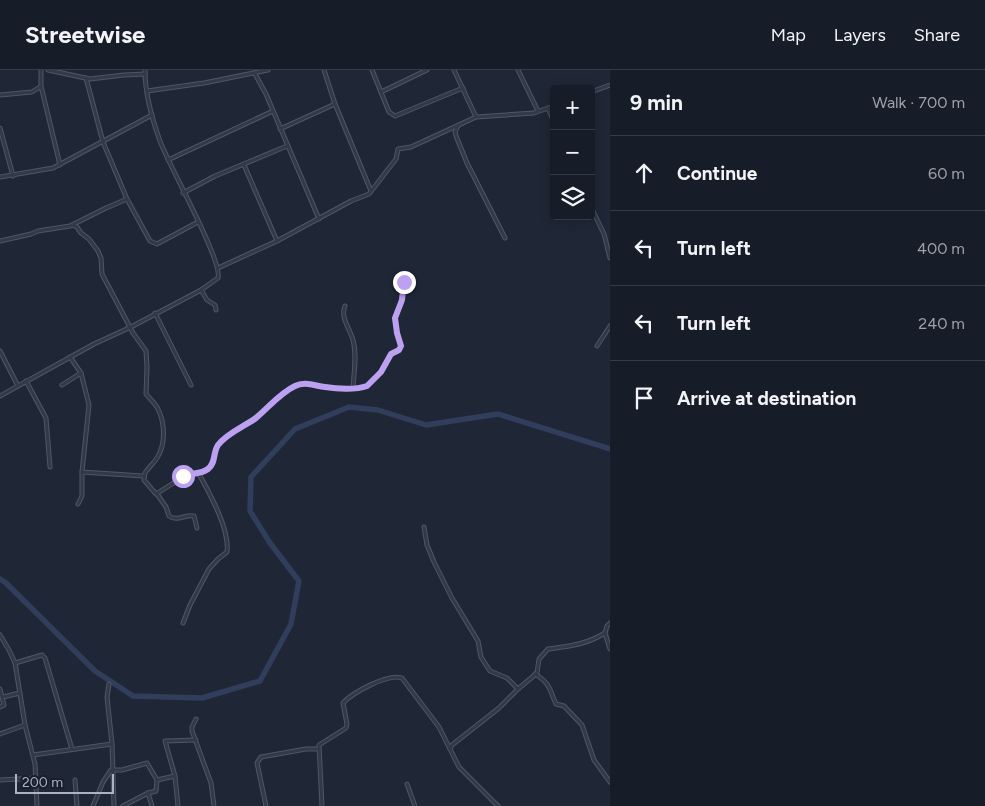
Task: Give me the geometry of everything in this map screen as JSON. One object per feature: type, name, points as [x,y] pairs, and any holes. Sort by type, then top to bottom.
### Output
[{"type":"street","points":[[42,70],[41,86],[60,165]]},
{"type":"street","points":[[0,396],[70,357],[201,290],[218,278],[219,274],[208,240],[168,160],[152,115],[145,72],[86,78],[48,70]]},
{"type":"street","points":[[147,91],[255,74],[268,70]]},
{"type":"street","points":[[324,70],[335,104],[372,192]]},
{"type":"street","points":[[372,70],[389,112],[397,116],[463,88]]},
{"type":"street","points":[[381,92],[427,70]]},
{"type":"street","points":[[454,70],[476,117]]},
{"type":"street","points":[[524,70],[519,71],[538,111]]},
{"type":"street","points":[[255,74],[266,94],[319,220]]},
{"type":"street","points":[[86,78],[104,142],[127,199],[151,243],[160,242],[198,222]]},
{"type":"street","points":[[595,91],[610,85]]},
{"type":"street","points":[[0,95],[32,92],[41,86]]},
{"type":"street","points":[[280,129],[335,104]]},
{"type":"street","points":[[218,268],[277,241],[372,192],[396,159],[398,149],[411,147],[476,117],[534,114],[548,108],[550,113]]},
{"type":"street","points":[[168,160],[272,111]]},
{"type":"street","points":[[0,177],[13,176],[35,170],[46,170],[60,165],[152,115]]},
{"type":"street","points":[[458,125],[455,132],[466,162],[505,238]]},
{"type":"street","points":[[0,128],[13,176]]},
{"type":"street","points":[[184,193],[215,176],[288,145]]},
{"type":"street","points":[[244,165],[277,241]]},
{"type":"street","points":[[0,240],[72,225],[127,199]]},
{"type":"street","points":[[595,216],[604,234],[610,258]]},
{"type":"street","points":[[72,225],[77,227],[89,239],[101,257],[102,274],[133,333],[146,351],[148,367],[146,394],[157,407],[163,431],[162,450],[144,476]]},
{"type":"street","points":[[157,494],[186,475],[199,474],[210,467],[220,443],[256,418],[278,398],[295,386],[302,384],[334,388],[366,387],[381,372],[391,354],[400,348],[401,344],[395,318],[402,300],[404,282]]},
{"type":"street","points":[[201,290],[206,300],[215,305],[216,310]]},
{"type":"street","points":[[345,306],[343,315],[353,342],[355,371],[353,388]]},
{"type":"street","points":[[155,313],[191,385]]},
{"type":"street","points":[[597,346],[610,326]]},
{"type":"street","points":[[0,351],[18,386]]},
{"type":"street","points":[[70,357],[81,374],[89,405],[82,472],[82,498],[78,504]]},
{"type":"street","points":[[62,385],[81,374]]},
{"type":"street","points":[[26,381],[46,418],[50,467]]},
{"type":"street","points":[[82,472],[144,476]]},
{"type":"street","points":[[182,623],[208,571],[227,550],[225,534],[219,516],[199,474]]},
{"type":"street","points":[[144,476],[146,483],[157,494],[171,518],[178,519],[189,515],[194,516],[197,528]]},
{"type":"street","points":[[424,527],[427,545],[434,562],[452,598],[478,641],[481,657],[490,671],[507,678],[518,689]]},
{"type":"street","points":[[450,749],[455,742],[499,708],[538,671],[538,659],[548,649],[572,646],[604,633],[610,623]]},
{"type":"street","points":[[604,633],[610,649]]},
{"type":"street","points":[[0,635],[15,663],[25,725],[33,755],[37,806]]},
{"type":"street","points":[[15,663],[42,655],[45,658],[72,749]]},
{"type":"street","points":[[535,674],[547,684],[553,693],[556,704],[564,706],[582,725],[594,760],[610,782]]},
{"type":"street","points":[[322,806],[318,749],[321,742],[346,728],[343,703],[366,687],[397,677],[402,678],[439,727],[459,767],[498,806]]},
{"type":"street","points":[[109,684],[107,697],[114,770],[114,806]]},
{"type":"street","points":[[0,689],[4,705],[0,708]]},
{"type":"street","points":[[3,697],[20,693]]},
{"type":"street","points":[[196,719],[192,727],[211,783],[214,806]]},
{"type":"street","points":[[0,734],[25,725]]},
{"type":"street","points":[[178,806],[175,776],[165,742],[196,740]]},
{"type":"street","points":[[33,755],[112,744]]},
{"type":"street","points":[[266,806],[257,763],[259,759],[261,757],[306,749],[318,749]]},
{"type":"street","points":[[93,806],[108,772],[146,763],[157,780],[156,790],[123,806]]},
{"type":"street","points":[[157,780],[175,776]]},
{"type":"street","points":[[0,780],[36,778]]},
{"type":"street","points":[[75,780],[77,806]]},
{"type":"street","points":[[407,784],[415,806]]},
{"type":"street","points":[[148,793],[152,806]]},
{"type":"waterway","points":[[0,579],[95,671],[133,696],[202,698],[260,681],[291,624],[299,581],[270,543],[250,511],[251,477],[295,429],[349,407],[378,410],[426,425],[498,414],[610,449]]},
{"type":"route","points":[[183,476],[194,473],[199,474],[210,468],[220,443],[256,418],[278,398],[295,386],[306,384],[326,388],[366,387],[381,372],[391,354],[399,350],[401,346],[395,318],[402,300],[404,282]]}]
